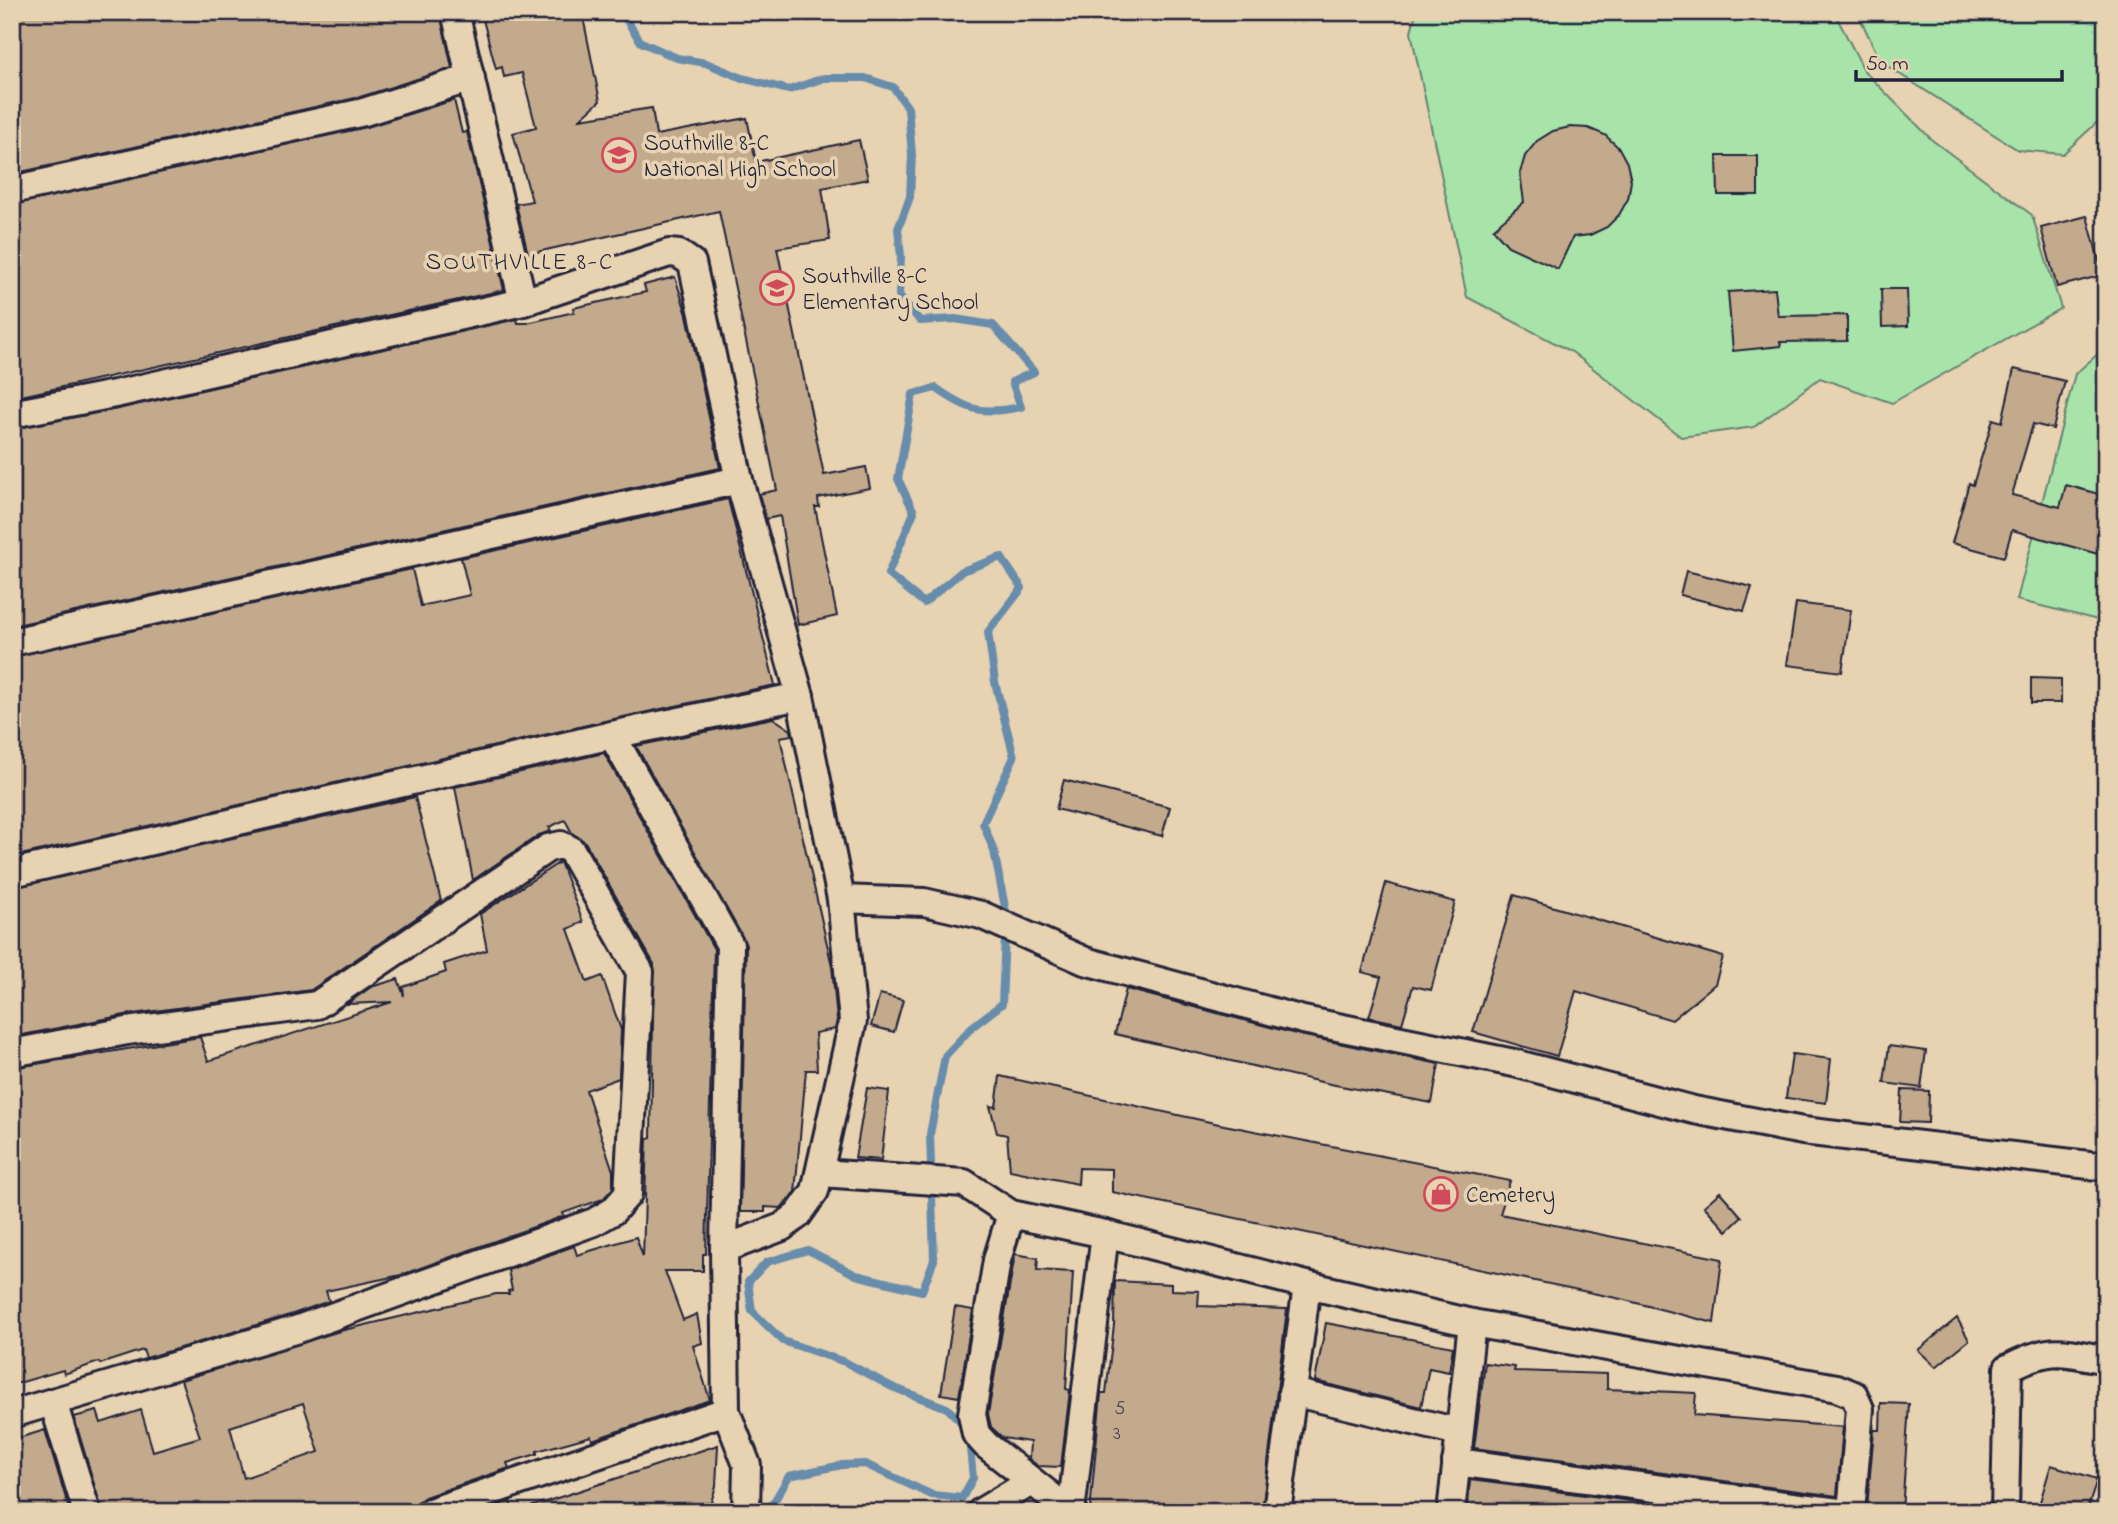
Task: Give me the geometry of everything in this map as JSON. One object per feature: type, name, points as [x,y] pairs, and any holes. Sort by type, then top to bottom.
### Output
[{"type":"street","points":[[455,12],[523,302]]},
{"type":"street","points":[[12,190],[364,112],[471,78]]},
{"type":"street","points":[[12,414],[114,394],[523,302],[669,253],[687,257],[692,263],[739,480],[800,696],[841,899],[853,1021],[815,1191],[798,1215],[782,1227],[724,1249]]},
{"type":"street","points":[[12,642],[739,480]]},
{"type":"street","points":[[12,873],[612,735],[800,696]]},
{"type":"street","points":[[612,735],[730,945],[724,1249],[726,1411],[747,1465],[746,1512]]},
{"type":"street","points":[[12,1053],[127,1031],[317,1005],[548,848],[561,845],[571,850],[640,972],[628,1194],[613,1211],[594,1222],[299,1329],[12,1414]]},
{"type":"street","points":[[841,899],[923,902],[981,915],[1085,961],[1290,1017],[1514,1063],[1694,1110],[1803,1131],[2106,1167]]},
{"type":"street","points":[[821,1173],[964,1183],[1011,1214],[1105,1234],[1307,1285],[1472,1323],[1837,1388],[1854,1395],[1860,1409],[1851,1512]]},
{"type":"street","points":[[1011,1214],[997,1261],[972,1415],[976,1434],[1031,1482],[1071,1512],[1105,1234]]},
{"type":"street","points":[[1276,1512],[1307,1285]]},
{"type":"street","points":[[1451,1512],[1472,1323]]},
{"type":"street","points":[[2005,1512],[2008,1368],[2037,1353],[2062,1351],[2106,1360]]},
{"type":"street","points":[[1292,1392],[1459,1432]]},
{"type":"street","points":[[53,1402],[87,1512]]},
{"type":"street","points":[[430,1512],[726,1411]]},
{"type":"street","points":[[1456,1462],[1839,1512]]},
{"type":"street","points":[[981,1512],[1031,1482]]},
{"type":"green space","points":[[1416,12],[1834,12],[1865,72],[1932,140],[2032,215],[2061,308],[1892,403],[1820,378],[1754,427],[1681,437],[1572,352],[1467,297],[1411,32]]},
{"type":"green space","points":[[1857,12],[2106,12],[2106,114],[2063,154],[2018,150],[1881,62]]},
{"type":"green space","points":[[2106,347],[2106,622],[2017,600],[2075,374]]},
{"type":"building","points":[[12,12],[440,12],[452,68],[360,97],[12,174],[12,131],[17,129],[12,107]]},
{"type":"building","points":[[481,12],[582,12],[600,101],[580,119],[652,108],[656,135],[747,118],[756,162],[859,140],[868,179],[822,188],[830,240],[777,248],[824,475],[866,467],[870,488],[818,498],[819,507],[815,507],[837,616],[798,625],[780,516],[766,519],[759,494],[777,490],[719,211],[528,254],[516,204],[532,201],[513,133],[536,127],[522,73],[504,77],[502,67],[496,69]]},
{"type":"building","points":[[454,100],[462,133],[467,132],[504,290],[12,398],[12,205],[367,127]]},
{"type":"building","points":[[1570,127],[1588,128],[1605,135],[1619,148],[1627,163],[1631,181],[1628,199],[1619,215],[1607,227],[1590,235],[1573,237],[1558,269],[1508,246],[1493,229],[1524,202],[1520,173],[1525,156],[1537,141],[1553,131]]},
{"type":"building","points":[[1717,156],[1758,156],[1758,195],[1718,195]]},
{"type":"building","points":[[2087,216],[2103,275],[2057,287],[2041,228]]},
{"type":"building","points":[[675,277],[687,315],[720,468],[12,626],[12,429],[118,409],[517,319],[518,323],[527,323],[574,312],[573,308],[646,292],[644,285]]},
{"type":"building","points":[[1775,289],[1778,316],[1847,315],[1847,341],[1780,342],[1781,346],[1733,351],[1728,292]]},
{"type":"building","points":[[1881,289],[1907,289],[1908,326],[1882,327]]},
{"type":"building","points":[[2014,369],[2065,381],[2053,429],[2033,424],[2012,495],[2060,507],[2066,485],[2106,496],[2106,526],[2098,554],[2012,530],[2004,557],[1952,543],[1969,483],[1973,485],[1993,419],[2002,422]]},
{"type":"building","points":[[728,499],[775,685],[609,720],[12,857],[12,657],[412,569],[421,606],[470,595],[461,558]]},
{"type":"building","points":[[1686,571],[1752,587],[1744,611],[1680,595]]},
{"type":"building","points":[[1796,603],[1851,610],[1842,672],[1787,665]]},
{"type":"building","points":[[2031,678],[2061,679],[2061,703],[2031,703]]},
{"type":"building","points":[[773,718],[791,730],[792,735],[780,737],[832,966],[837,1020],[835,1029],[815,1033],[817,1070],[806,1070],[795,1192],[781,1208],[765,1207],[765,1212],[740,1212],[746,945],[636,746]]},
{"type":"building","points":[[604,753],[714,949],[706,1254],[703,1254],[703,1271],[665,1271],[683,1320],[697,1314],[702,1343],[693,1346],[710,1400],[592,1440],[591,1436],[537,1451],[537,1454],[507,1463],[509,1468],[425,1497],[418,1502],[415,1512],[102,1512],[74,1417],[97,1411],[101,1423],[141,1410],[153,1451],[200,1437],[181,1380],[340,1331],[496,1294],[509,1294],[508,1291],[512,1290],[508,1270],[574,1246],[577,1255],[636,1237],[643,1257],[647,1139],[651,1138],[654,964],[585,842],[572,833],[565,820],[549,827],[551,831],[539,835],[473,880],[455,787]],"holes":[[[303,1403],[319,1452],[244,1478],[230,1427]]]},
{"type":"building","points":[[1064,780],[1170,807],[1162,836],[1056,809]]},
{"type":"building","points":[[415,797],[441,901],[311,990],[125,1015],[12,1037],[12,888]]},
{"type":"building","points":[[560,862],[583,922],[568,929],[587,982],[602,976],[621,1030],[619,1078],[586,1090],[613,1171],[613,1188],[603,1199],[563,1213],[564,1216],[401,1275],[326,1291],[329,1301],[293,1314],[146,1358],[143,1350],[64,1374],[63,1370],[12,1385],[12,1068],[200,1037],[208,1061],[392,1002],[347,1004],[371,987],[398,979],[404,996],[403,987],[446,972],[444,964],[487,950],[480,914]]},
{"type":"building","points":[[1386,883],[1455,902],[1431,990],[1413,986],[1402,1024],[1369,1017],[1381,977],[1362,972]]},
{"type":"building","points":[[1514,895],[1723,957],[1715,984],[1672,1020],[1576,991],[1557,1056],[1473,1032]]},
{"type":"building","points":[[1126,989],[1300,1035],[1439,1064],[1432,1103],[1330,1084],[1115,1034]]},
{"type":"building","points":[[880,994],[903,1000],[894,1032],[871,1026]]},
{"type":"building","points":[[1889,1046],[1926,1051],[1921,1088],[1884,1083]]},
{"type":"building","points":[[1792,1054],[1831,1059],[1826,1103],[1786,1098]]},
{"type":"building","points":[[1000,1076],[1219,1124],[1510,1181],[1500,1214],[1722,1259],[1714,1323],[1621,1299],[1112,1192],[1112,1169],[1079,1168],[1078,1184],[1010,1170],[1007,1135],[997,1133],[990,1106],[996,1107]]},
{"type":"building","points":[[867,1088],[889,1091],[881,1160],[855,1158]]},
{"type":"building","points":[[1902,1090],[1929,1091],[1928,1123],[1900,1122]]},
{"type":"building","points":[[1720,1192],[1742,1217],[1727,1231],[1704,1206]]},
{"type":"building","points":[[1015,1254],[1038,1258],[1037,1270],[1073,1272],[1066,1389],[1070,1390],[1061,1467],[1038,1466],[1029,1459],[1030,1442],[1003,1438],[991,1427],[988,1414]]},
{"type":"building","points":[[1115,1281],[1171,1284],[1171,1290],[1199,1291],[1198,1306],[1287,1309],[1262,1512],[1090,1512],[1101,1393],[1106,1393],[1114,1325]]},
{"type":"building","points":[[955,1307],[973,1310],[959,1397],[941,1394]]},
{"type":"building","points":[[1957,1318],[1969,1340],[1936,1367],[1918,1350]]},
{"type":"building","points":[[1326,1323],[1453,1347],[1449,1372],[1429,1368],[1421,1407],[1315,1381]]},
{"type":"building","points":[[1485,1363],[1515,1367],[1514,1371],[1607,1374],[1607,1389],[1696,1393],[1694,1415],[1843,1427],[1837,1496],[1474,1448]]},
{"type":"building","points":[[1881,1403],[1909,1404],[1902,1512],[1873,1512],[1873,1508],[1867,1508],[1874,1430],[1880,1430]]},
{"type":"building","points":[[45,1430],[70,1512],[12,1512],[12,1440]]},
{"type":"building","points":[[718,1445],[716,1486],[708,1512],[531,1512],[530,1507]]},
{"type":"building","points":[[2051,1465],[2097,1479],[2087,1512],[2037,1512]]},
{"type":"building","points":[[1470,1480],[1715,1512],[1514,1512],[1468,1505]]},
{"type":"building","points":[[510,1501],[513,1512],[480,1512]]},
{"type":"waterway","points":[[621,12],[641,42],[677,58],[706,63],[742,78],[789,90],[824,78],[865,78],[893,87],[908,108],[912,155],[910,197],[898,229],[901,256],[899,295],[920,321],[955,319],[993,325],[1034,372],[1012,382],[1021,407],[996,411],[976,409],[957,402],[936,388],[913,394],[898,479],[914,512],[888,574],[924,603],[962,571],[1001,557],[1022,588],[988,632],[995,682],[1014,757],[983,823],[994,851],[1006,912],[1002,1004],[972,1027],[945,1056],[930,1134],[934,1260],[922,1291],[856,1275],[808,1250],[767,1262],[748,1282],[752,1311],[783,1341],[845,1362],[892,1387],[947,1408],[961,1422],[970,1448],[973,1478],[962,1498],[932,1495],[865,1464],[842,1465],[789,1476],[768,1512]]},
{"type":"place","name":"Southville 8-C National High School","points":[[619,155]]},
{"type":"place","name":"Southville 8-C Elementary School","points":[[777,288]]},
{"type":"place","name":"Cemetery","points":[[1441,1194]]},
{"type":"district","name":"SOUTHVILLE 8-C","points":[[520,261]]}]
